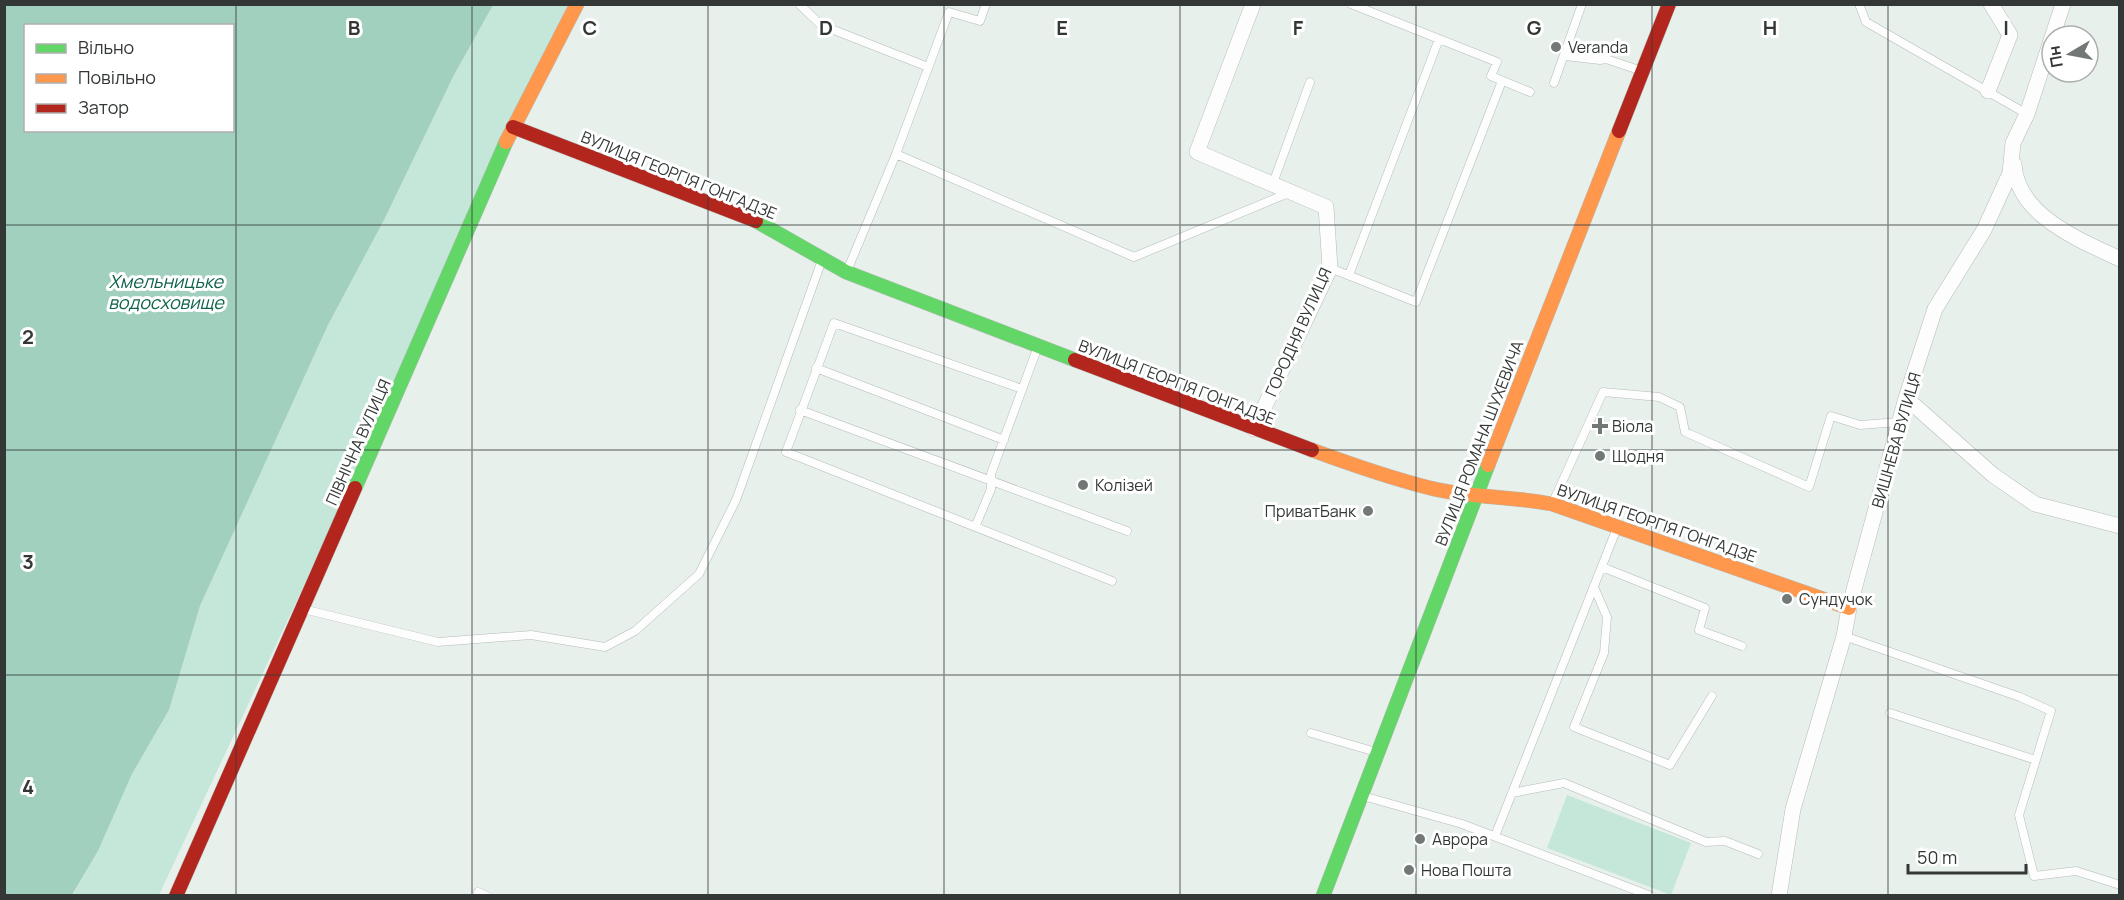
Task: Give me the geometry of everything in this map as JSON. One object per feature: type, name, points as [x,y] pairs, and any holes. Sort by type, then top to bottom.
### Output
[{"type":"street","name":"ПІВНІЧНА ВУЛИЦЯ","points":[[176,896],[513,127],[577,4]]},
{"type":"street","name":"ГОРОДНЯ ВУЛИЦЯ","points":[[1253,4],[1197,152],[1326,207],[1330,268],[1254,429]]},
{"type":"street","name":"ВУЛИЦЯ РОМАНА ШУХЕВИЧА","points":[[1323,896],[1476,496],[1669,4]]},
{"type":"street","points":[[1988,90],[2010,35],[1992,4]]},
{"type":"street","name":"ВИШНЕВА ВУЛИЦЯ","points":[[1779,896],[1793,809],[1844,636],[1849,608],[1906,398],[1935,309],[1983,230],[2010,173],[2013,143],[2027,114],[2063,4]]},
{"type":"street","name":"ВУЛИЦЯ ГЕОРГІЯ ГОНГАДЗЕ","points":[[513,127],[764,224],[846,272],[1345,462],[1419,485],[1476,496],[1518,497],[1552,504],[1618,525],[1849,608]]},
{"type":"street","points":[[2013,143],[2014,173],[2025,199],[2067,233],[2120,259]]},
{"type":"street","points":[[1906,398],[1993,476],[2035,504],[2120,526]]},
{"type":"lane","points":[[799,4],[821,25],[928,67]]},
{"type":"lane","points":[[846,272],[896,154],[949,12],[980,21],[986,4]]},
{"type":"lane","points":[[1351,4],[1497,62],[1491,76],[1530,92]]},
{"type":"lane","points":[[1554,83],[1582,4]]},
{"type":"lane","points":[[1860,4],[1866,22],[2027,114]]},
{"type":"lane","points":[[1349,275],[1439,39]]},
{"type":"lane","points":[[1565,56],[1606,59],[1643,71]]},
{"type":"lane","points":[[1330,268],[1416,302],[1502,81]]},
{"type":"lane","points":[[1273,183],[1310,82]]},
{"type":"lane","points":[[896,154],[1134,256],[1292,192]]},
{"type":"lane","points":[[302,609],[438,642],[531,635],[605,647],[635,631],[699,574],[736,500],[822,258]]},
{"type":"lane","points":[[1022,389],[834,323],[786,452],[976,525],[1112,581]]},
{"type":"lane","points":[[976,525],[991,489],[991,480],[1004,440],[1038,346]]},
{"type":"lane","points":[[816,368],[1004,440]]},
{"type":"lane","points":[[1552,504],[1603,392],[1659,397],[1680,407],[1684,432],[1809,487],[1831,416],[1860,425],[1900,422]]},
{"type":"lane","points":[[800,410],[1127,531]]},
{"type":"lane","points":[[1495,836],[1618,525]]},
{"type":"lane","points":[[1602,567],[1706,608],[1699,630],[1742,646]]},
{"type":"lane","points":[[1594,587],[1607,617],[1604,653],[1574,727],[1670,765],[1712,696]]},
{"type":"lane","points":[[1844,636],[2020,697],[2051,711],[2019,815],[2034,876],[2076,871],[2120,885]]},
{"type":"lane","points":[[1890,713],[2036,760]]},
{"type":"lane","points":[[1311,733],[1377,752]]},
{"type":"lane","points":[[1512,793],[1564,783],[1706,842],[1725,841],[1758,854]]},
{"type":"lane","points":[[1361,795],[1495,836],[1651,896]]},
{"type":"lane","points":[[478,892],[487,896]]},
{"type":"shaded area","points":[[493,5],[568,5],[298,598],[159,895],[72,896],[98,851],[132,774],[169,710],[200,606],[328,325],[384,220],[454,75]]},
{"type":"shaded area","points":[[1567,795],[1691,843],[1671,895],[1547,848]]},
{"type":"water","name":"Хмельницьке водосховище","points":[[5,4],[493,5],[454,75],[384,220],[328,325],[200,606],[169,710],[132,774],[98,851],[72,895],[5,895]]},
{"type":"traffic: fast","points":[[355,488],[506,142]]},
{"type":"traffic: fast","points":[[756,221],[846,272],[1075,360]]},
{"type":"traffic: fast","points":[[1323,896],[1488,465]]},
{"type":"traffic: slow","points":[[506,142],[577,4]]},
{"type":"traffic: slow","points":[[1488,465],[1619,131]]},
{"type":"traffic: slow","points":[[1312,450],[1430,488],[1460,494],[1552,504],[1849,608]]},
{"type":"traffic: jam","points":[[1619,131],[1669,4]]},
{"type":"traffic: jam","points":[[513,127],[756,221]]},
{"type":"traffic: jam","points":[[1075,360],[1312,450]]},
{"type":"traffic: jam","points":[[176,896],[355,488]]},
{"type":"place","name":"Veranda","points":[[1556,47]]},
{"type":"place","name":"Віола","points":[[1600,426]]},
{"type":"place","name":"Щодня","points":[[1600,456]]},
{"type":"place","name":"Колізей","points":[[1083,485]]},
{"type":"place","name":"ПриватБанк","points":[[1368,511]]},
{"type":"place","name":"Сундучок","points":[[1787,599]]},
{"type":"place","name":"Аврора","points":[[1420,839]]},
{"type":"place","name":"Нова Пошта","points":[[1409,870]]}]
